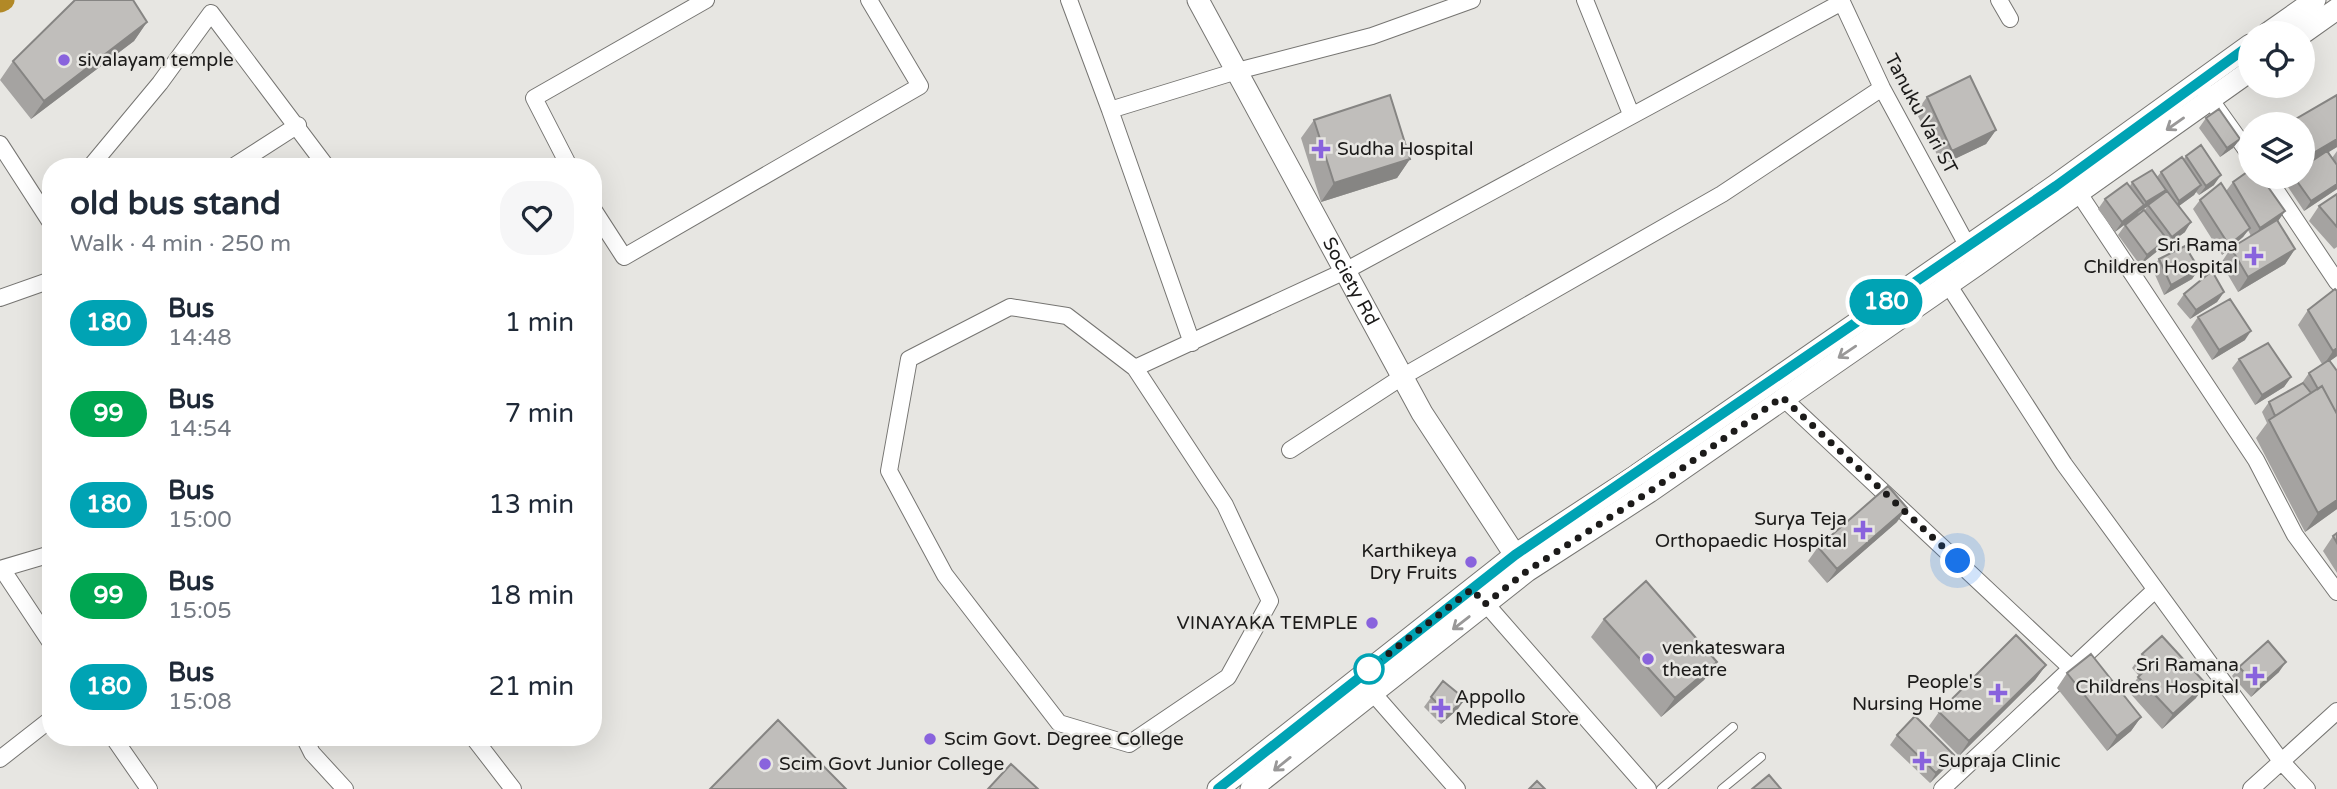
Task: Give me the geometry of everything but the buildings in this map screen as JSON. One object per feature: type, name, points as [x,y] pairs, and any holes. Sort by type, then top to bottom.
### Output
[{"type":"street","points":[[565,158],[534,98],[706,0]]},
{"type":"street","points":[[602,223],[624,257],[920,86],[869,0]]},
{"type":"street","points":[[1069,0],[1192,343]]},
{"type":"street","name":"Society Rd","points":[[1198,0],[1402,377],[1515,555]]},
{"type":"street","points":[[1110,110],[1237,71],[1372,36],[1472,0]]},
{"type":"street","points":[[1585,0],[1631,114]]},
{"type":"street","points":[[1999,0],[2010,19]]},
{"type":"street","points":[[2284,21],[2315,0]]},
{"type":"street","points":[[1135,368],[1345,271],[1842,1]]},
{"type":"street","name":"Tanuku Vari ST","points":[[1842,1],[1882,88],[1973,256]]},
{"type":"street","points":[[2315,25],[2337,9]]},
{"type":"street","points":[[98,158],[160,83],[211,13],[321,158]]},
{"type":"street","points":[[1973,256],[2078,191],[2205,91],[2238,57]]},
{"type":"street","points":[[1251,789],[1372,692],[1479,596],[1515,555],[1973,256],[2205,91],[2238,76]]},
{"type":"street","points":[[1290,450],[1402,377],[1722,194],[1882,88]]},
{"type":"street","points":[[2205,91],[2238,138]]},
{"type":"street","points":[[246,158],[298,125]]},
{"type":"street","points":[[0,144],[42,206]]},
{"type":"street","points":[[2275,189],[2337,282]]},
{"type":"street","points":[[2078,191],[2256,460],[2295,535],[2337,592]]},
{"type":"street","points":[[1218,789],[1479,596],[1527,571],[1649,492],[1782,397],[1943,276]]},
{"type":"street","points":[[1943,276],[2064,464],[2281,761],[2307,789]]},
{"type":"street","points":[[0,297],[42,283]]},
{"type":"street","points":[[1010,307],[1068,316],[1135,368],[1225,505],[1270,601],[1228,677],[1129,744],[1059,723],[945,575],[889,471],[909,359],[1010,307]]},
{"type":"street","points":[[1782,397],[2071,668]]},
{"type":"street","points":[[42,557],[1,569],[42,630]]},
{"type":"street","points":[[1954,786],[2071,668],[2155,590]]},
{"type":"street","points":[[1479,596],[1648,789]]},
{"type":"street","points":[[1372,692],[1457,789]]},
{"type":"street","points":[[2251,789],[2337,711]]},
{"type":"street","points":[[0,759],[42,726]]},
{"type":"street","points":[[119,746],[149,789]]},
{"type":"street","points":[[308,746],[345,789]]},
{"type":"street","points":[[480,746],[513,789]]},
{"type":"lane","points":[[1661,789],[1733,727]]},
{"type":"lane","points":[[1722,789],[1761,757]]},
{"type":"waterway","points":[[0,2],[4,0]]},
{"type":"bus line","name":"180","points":[[1218,789],[1515,555],[2056,186],[2238,54]]},
{"type":"place","name":"sivalayam temple","points":[[64,60]]},
{"type":"place","name":"Sudha Hospital","points":[[1321,149]]},
{"type":"place","name":"Sri Rama Children Hospital","points":[[2254,256]]},
{"type":"place","name":"Surya Teja Orthopaedic Hospital","points":[[1863,530]]},
{"type":"place","name":"Karthikeya Dry Fruits","points":[[1471,562]]},
{"type":"place","name":"VINAYAKA TEMPLE","points":[[1372,623]]},
{"type":"place","name":"venkateswara theatre","points":[[1648,659]]},
{"type":"place","name":"Sri Ramana Childrens Hospital","points":[[2255,676]]},
{"type":"place","name":"People's Nursing Home","points":[[1998,693]]},
{"type":"place","name":"Appollo Medical Store","points":[[1441,708]]},
{"type":"place","name":"Scim Govt. Degree College","points":[[930,739]]},
{"type":"place","name":"Supraja Clinic","points":[[1922,761]]},
{"type":"place","name":"Scim Govt Junior College","points":[[765,764]]},
{"type":"route","points":[[1369,669],[1472,589],[1485,604],[1527,571],[1649,492],[1782,397],[1958,561]]}]
